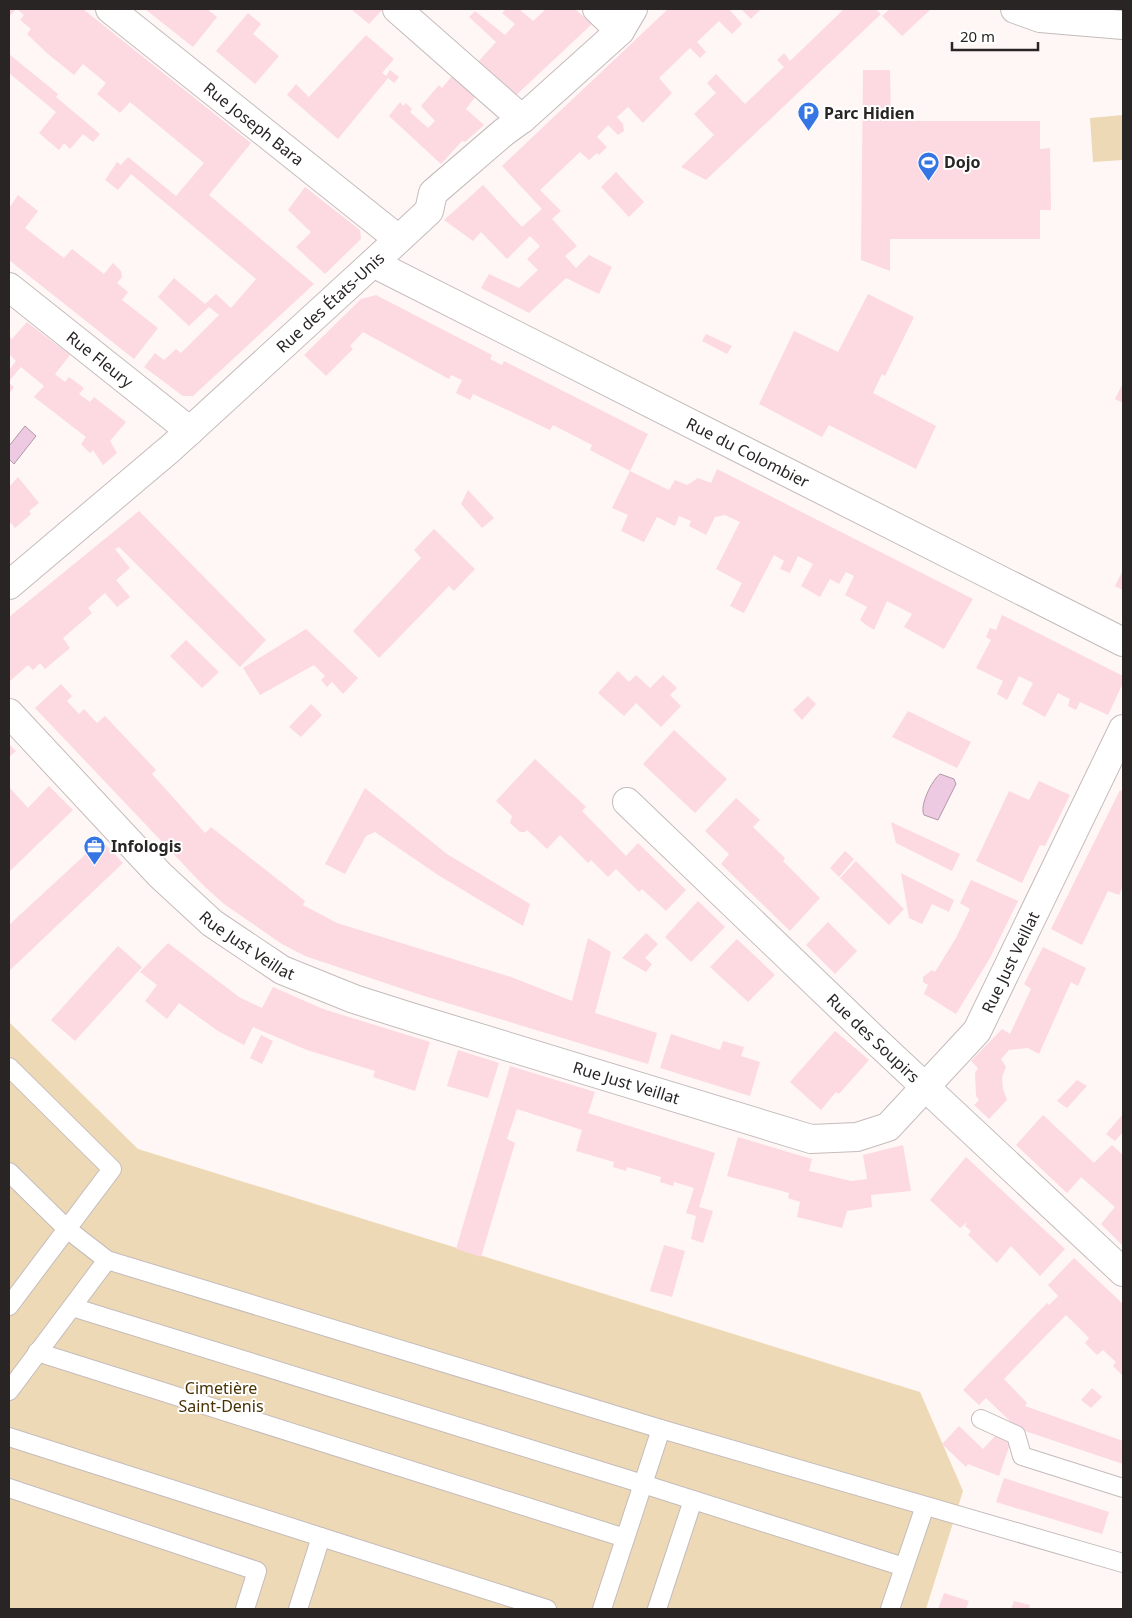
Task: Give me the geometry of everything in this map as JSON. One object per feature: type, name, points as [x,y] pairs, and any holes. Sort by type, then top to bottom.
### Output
[{"type":"street","name":"Rue Joseph Bara","points":[[110,9],[397,238]]},
{"type":"street","points":[[397,9],[522,119]]},
{"type":"street","points":[[597,9],[627,20]]},
{"type":"street","points":[[1014,9],[1040,18],[1123,25]]},
{"type":"street","name":"Rue des États-Unis","points":[[9,585],[190,431],[429,210],[434,193],[504,132],[522,119],[627,20]]},
{"type":"street","name":"Rue du Colombier","points":[[374,262],[1123,642]]},
{"type":"street","name":"Rue Fleury","points":[[9,287],[190,431]]},
{"type":"street","name":"Rue Just Veillat","points":[[9,713],[160,875],[212,923],[282,970],[354,999],[406,1016],[811,1139],[857,1137],[888,1127],[977,1031],[1123,730]]},
{"type":"street","name":"Rue des Soupirs","points":[[627,802],[868,1034],[926,1086],[1123,1272]]},
{"type":"lane","points":[[9,1067],[112,1169],[9,1306]]},
{"type":"lane","points":[[9,1172],[67,1229],[107,1260],[661,1429],[1123,1563]]},
{"type":"lane","points":[[9,1390],[107,1260]]},
{"type":"lane","points":[[72,1307],[644,1484],[904,1567]]},
{"type":"lane","points":[[37,1352],[625,1538]]},
{"type":"lane","points":[[981,1420],[1016,1435],[1022,1456],[1123,1488]]},
{"type":"lane","points":[[602,1609],[661,1429]]},
{"type":"lane","points":[[9,1437],[547,1609]]},
{"type":"lane","points":[[9,1488],[257,1571],[245,1609]]},
{"type":"lane","points":[[657,1609],[694,1500]]},
{"type":"lane","points":[[890,1609],[925,1506]]},
{"type":"lane","points":[[298,1609],[321,1537]]},
{"type":"green space","points":[[1123,115],[1123,160],[1093,162],[1090,118]]},
{"type":"green space","name":"Cimetière Saint-Denis","points":[[9,1022],[138,1149],[920,1392],[963,1491],[926,1609],[9,1609]]},
{"type":"shaded area","points":[[25,426],[36,436],[14,464],[9,459],[9,446]]},
{"type":"shaded area","points":[[940,774],[954,779],[956,784],[938,820],[924,815],[923,806],[927,793]]},
{"type":"building","points":[[9,9],[16,9],[9,17]]},
{"type":"building","points":[[17,9],[83,9],[251,143],[209,195],[314,284],[193,396],[183,396],[144,367],[155,353],[164,360],[176,349],[181,353],[219,315],[209,307],[189,326],[158,297],[174,278],[205,304],[216,294],[231,308],[256,279],[131,174],[118,190],[105,180],[117,162],[121,165],[128,157],[176,196],[204,163],[130,102],[120,113],[97,94],[106,83],[83,64],[74,75],[48,54],[27,34],[31,29],[20,20],[24,15]]},
{"type":"building","points":[[145,9],[207,9],[217,17],[193,47]]},
{"type":"building","points":[[351,9],[383,9],[369,24]]},
{"type":"building","points":[[506,9],[519,9],[533,21],[546,9],[575,9],[592,24],[513,98],[476,64],[496,42],[469,17],[475,11],[505,35],[515,24],[502,13]]},
{"type":"building","points":[[668,9],[732,9],[730,10],[742,24],[732,34],[719,21],[697,42],[706,52],[700,58],[690,48],[659,78],[672,93],[643,123],[628,107],[617,117],[623,124],[624,131],[618,135],[608,125],[597,137],[607,147],[599,155],[597,153],[589,160],[580,152],[540,190],[561,211],[552,219],[577,246],[565,256],[576,268],[589,255],[612,267],[599,294],[566,278],[529,313],[481,288],[489,274],[519,288],[538,270],[527,259],[540,246],[530,236],[507,259],[481,232],[473,241],[444,220],[483,185],[522,227],[542,209],[502,166]]},
{"type":"building","points":[[741,9],[761,9],[751,19]]},
{"type":"building","points":[[844,9],[875,9],[881,14],[706,180],[681,167],[714,135],[694,114],[716,93],[707,83],[716,74],[745,104],[784,67],[777,60],[784,53],[790,61]]},
{"type":"building","points":[[890,9],[931,9],[902,36],[882,16]]},
{"type":"building","points":[[248,13],[261,24],[253,34],[279,56],[255,84],[216,51]]},
{"type":"building","points":[[366,35],[394,59],[382,73],[386,76],[390,70],[399,77],[394,83],[388,78],[338,139],[287,95],[296,84],[309,97]]},
{"type":"building","points":[[9,54],[58,94],[56,97],[100,134],[93,142],[83,134],[70,149],[64,143],[59,150],[39,133],[56,112],[9,73]]},
{"type":"building","points":[[863,70],[890,70],[891,121],[1040,121],[1040,149],[1050,148],[1051,210],[1040,210],[1040,239],[890,239],[890,271],[861,260]]},
{"type":"building","points":[[452,76],[482,88],[466,109],[484,125],[465,142],[462,141],[441,164],[389,116],[400,102],[403,106],[406,103],[412,109],[410,112],[428,128],[435,121],[421,106],[439,85],[442,88]]},
{"type":"building","points":[[616,172],[644,202],[629,217],[601,187]]},
{"type":"building","points":[[305,187],[360,230],[361,239],[325,274],[296,247],[311,232],[288,210]]},
{"type":"building","points":[[18,195],[38,211],[25,228],[64,258],[72,249],[104,274],[113,263],[121,271],[122,277],[117,283],[128,292],[122,300],[158,328],[134,359],[9,260],[9,208]]},
{"type":"building","points":[[868,294],[914,317],[885,376],[882,374],[873,393],[936,426],[916,469],[829,425],[822,437],[759,404],[794,331],[838,352]]},
{"type":"building","points":[[376,295],[492,355],[490,359],[502,365],[504,361],[648,434],[630,471],[590,450],[592,445],[553,425],[550,430],[473,394],[470,400],[456,393],[462,380],[451,375],[449,379],[363,332],[350,346],[353,349],[326,376],[304,355],[361,299]]},
{"type":"building","points":[[27,322],[70,355],[55,374],[65,382],[69,377],[84,388],[79,394],[90,402],[94,397],[126,422],[110,441],[117,453],[103,465],[93,450],[90,453],[81,444],[86,437],[34,397],[44,386],[21,367],[9,381],[9,370],[16,361],[9,354],[9,336],[12,339]]},
{"type":"building","points":[[706,334],[732,346],[727,354],[702,341]]},
{"type":"building","points":[[9,383],[14,387],[9,394]]},
{"type":"building","points":[[1123,383],[1123,403],[1115,399]]},
{"type":"building","points":[[717,469],[973,599],[944,649],[904,627],[912,614],[887,601],[874,630],[866,625],[860,620],[867,607],[845,595],[854,576],[846,572],[839,584],[830,579],[820,597],[801,586],[813,564],[798,556],[790,573],[780,569],[784,561],[774,555],[744,613],[730,606],[742,583],[716,569],[740,522],[725,515],[715,517],[706,535],[689,526],[691,521],[679,516],[675,526],[657,517],[644,542],[621,531],[628,515],[612,508],[630,471],[669,490],[675,480],[687,485],[698,478],[711,483]]},
{"type":"building","points":[[18,477],[39,503],[29,511],[31,514],[15,528],[9,521],[9,487]]},
{"type":"building","points":[[468,490],[494,518],[482,528],[461,504]]},
{"type":"building","points":[[139,511],[266,640],[240,667],[119,547],[115,549],[130,568],[116,580],[130,597],[117,607],[105,593],[88,608],[92,613],[63,638],[70,648],[45,669],[40,663],[33,670],[28,665],[9,682],[9,617]]},
{"type":"building","points":[[434,529],[475,569],[454,591],[449,586],[379,658],[353,631],[421,558],[414,550]]},
{"type":"building","points":[[1123,570],[1123,590],[1115,586]]},
{"type":"building","points":[[1002,615],[1123,676],[1123,683],[1108,715],[1080,702],[1076,710],[1068,706],[1070,699],[1058,693],[1045,717],[1022,704],[1033,683],[1019,676],[1007,700],[997,694],[1003,681],[976,668],[991,640],[986,637],[990,628],[996,630]]},
{"type":"building","points":[[306,629],[358,678],[343,694],[332,682],[327,687],[321,680],[325,676],[314,665],[260,695],[243,668]]},
{"type":"building","points":[[186,640],[219,672],[202,688],[170,656]]},
{"type":"building","points":[[618,671],[629,682],[636,675],[650,688],[663,675],[677,688],[670,695],[681,706],[661,727],[636,703],[624,716],[598,693]]},
{"type":"building","points":[[61,684],[72,696],[67,701],[79,714],[84,709],[97,723],[105,716],[156,770],[152,774],[205,833],[211,827],[305,901],[303,905],[337,923],[511,977],[572,1001],[588,938],[611,952],[595,1013],[657,1033],[648,1064],[421,995],[305,956],[282,944],[224,904],[203,885],[35,708]]},
{"type":"building","points":[[808,696],[816,704],[802,720],[793,710]]},
{"type":"building","points":[[311,704],[322,715],[301,737],[289,727]]},
{"type":"building","points":[[908,711],[971,742],[957,768],[892,737]]},
{"type":"building","points":[[674,730],[727,779],[695,813],[643,764]]},
{"type":"building","points":[[9,744],[16,751],[9,757]]},
{"type":"building","points":[[535,759],[586,807],[582,811],[626,856],[638,843],[686,890],[666,911],[642,889],[639,892],[616,869],[608,877],[591,860],[588,863],[560,835],[547,849],[527,830],[520,832],[510,823],[512,816],[496,801]]},
{"type":"building","points":[[1039,781],[1070,795],[1045,846],[1040,845],[1022,883],[976,861],[1009,791],[1029,800]]},
{"type":"building","points":[[49,786],[73,810],[9,872],[9,787],[28,808]]},
{"type":"building","points":[[365,788],[447,854],[530,904],[523,926],[438,875],[375,832],[366,836],[345,874],[325,864]]},
{"type":"building","points":[[1120,790],[1123,792],[1123,886],[1119,895],[1108,891],[1082,945],[1051,929]]},
{"type":"building","points":[[736,798],[760,820],[753,827],[785,858],[783,861],[820,898],[790,931],[721,864],[729,854],[705,831]]},
{"type":"building","points":[[891,822],[960,854],[952,871],[896,843]]},
{"type":"building","points":[[101,840],[123,863],[9,971],[9,925]]},
{"type":"building","points":[[845,851],[854,859],[839,877],[830,868]]},
{"type":"building","points":[[856,861],[904,909],[889,925],[840,878]]},
{"type":"building","points":[[901,873],[954,900],[949,912],[932,904],[922,924],[909,918]]},
{"type":"building","points":[[971,880],[1018,901],[990,958],[956,1014],[924,994],[928,985],[923,982],[923,977],[932,970],[935,972],[956,938],[970,909],[960,903]]},
{"type":"building","points":[[698,901],[725,927],[691,962],[665,937]]},
{"type":"building","points":[[828,922],[857,951],[835,974],[806,945]]},
{"type":"building","points":[[646,933],[658,944],[645,958],[652,964],[646,972],[622,958]]},
{"type":"building","points":[[737,939],[775,975],[748,1002],[710,967]]},
{"type":"building","points":[[168,943],[239,997],[262,1008],[273,987],[323,1009],[430,1042],[415,1091],[373,1077],[375,1071],[307,1050],[253,1027],[244,1045],[218,1031],[179,1003],[167,1019],[145,1001],[157,985],[140,972]]},
{"type":"building","points":[[118,946],[142,967],[75,1041],[51,1020]]},
{"type":"building","points":[[1043,947],[1086,968],[1078,986],[1071,982],[1039,1054],[1028,1048],[1009,1050],[1001,1059],[1006,1067],[1002,1077],[1003,1089],[1007,1100],[989,1119],[974,1105],[979,1100],[976,1096],[975,1073],[978,1068],[971,1061],[1002,1029],[1010,1034],[1031,989],[1024,984]]},
{"type":"building","points":[[835,1031],[869,1060],[839,1094],[836,1092],[821,1110],[790,1082]]},
{"type":"building","points":[[671,1034],[720,1050],[723,1041],[744,1047],[741,1056],[760,1062],[750,1096],[660,1068]]},
{"type":"building","points":[[261,1035],[273,1041],[262,1064],[250,1058]]},
{"type":"building","points":[[458,1050],[499,1063],[488,1098],[447,1086]]},
{"type":"building","points":[[510,1066],[595,1092],[588,1113],[715,1153],[699,1207],[713,1211],[703,1243],[691,1239],[696,1216],[686,1213],[694,1188],[674,1182],[673,1186],[660,1182],[661,1177],[627,1167],[626,1171],[613,1167],[614,1162],[576,1151],[582,1130],[517,1109],[507,1139],[515,1143],[481,1257],[456,1249]]},
{"type":"building","points":[[1077,1080],[1087,1086],[1067,1108],[1057,1101]]},
{"type":"building","points":[[1123,1114],[1123,1132],[1115,1141],[1106,1134]]},
{"type":"building","points":[[1043,1115],[1094,1163],[1112,1145],[1123,1155],[1123,1246],[1101,1224],[1115,1207],[1081,1177],[1067,1193],[1016,1145]]},
{"type":"building","points":[[738,1137],[812,1159],[809,1171],[851,1181],[867,1179],[863,1155],[903,1145],[911,1191],[871,1195],[872,1207],[847,1211],[842,1228],[797,1217],[800,1202],[788,1198],[789,1193],[727,1176]]},
{"type":"building","points":[[966,1157],[1065,1249],[1040,1276],[1011,1246],[997,1263],[968,1235],[971,1231],[965,1226],[967,1222],[960,1228],[930,1200]]},
{"type":"building","points":[[664,1245],[685,1251],[672,1297],[650,1291]]},
{"type":"building","points":[[1074,1258],[1123,1304],[1123,1376],[1113,1366],[1116,1362],[1103,1350],[1097,1355],[1085,1343],[1089,1338],[1066,1315],[1004,1379],[1027,1403],[1025,1406],[1123,1441],[1123,1464],[1007,1425],[1010,1421],[986,1398],[979,1405],[963,1390],[1047,1303],[1049,1305],[1058,1296],[1048,1285]]},
{"type":"building","points":[[1092,1388],[1102,1397],[1091,1408],[1081,1400]]},
{"type":"building","points":[[959,1426],[983,1449],[996,1435],[1011,1441],[999,1476],[968,1464],[966,1467],[942,1444]]},
{"type":"building","points":[[1004,1478],[1109,1512],[1102,1534],[996,1502]]},
{"type":"building","points":[[944,1593],[969,1601],[966,1609],[938,1609]]},
{"type":"building","points":[[1014,1601],[1030,1605],[1029,1609],[1011,1609]]},
{"type":"place","name":"Parc Hidien","points":[[808,132]]},
{"type":"place","name":"Dojo","points":[[928,181]]},
{"type":"place","name":"Infologis","points":[[95,865]]}]
